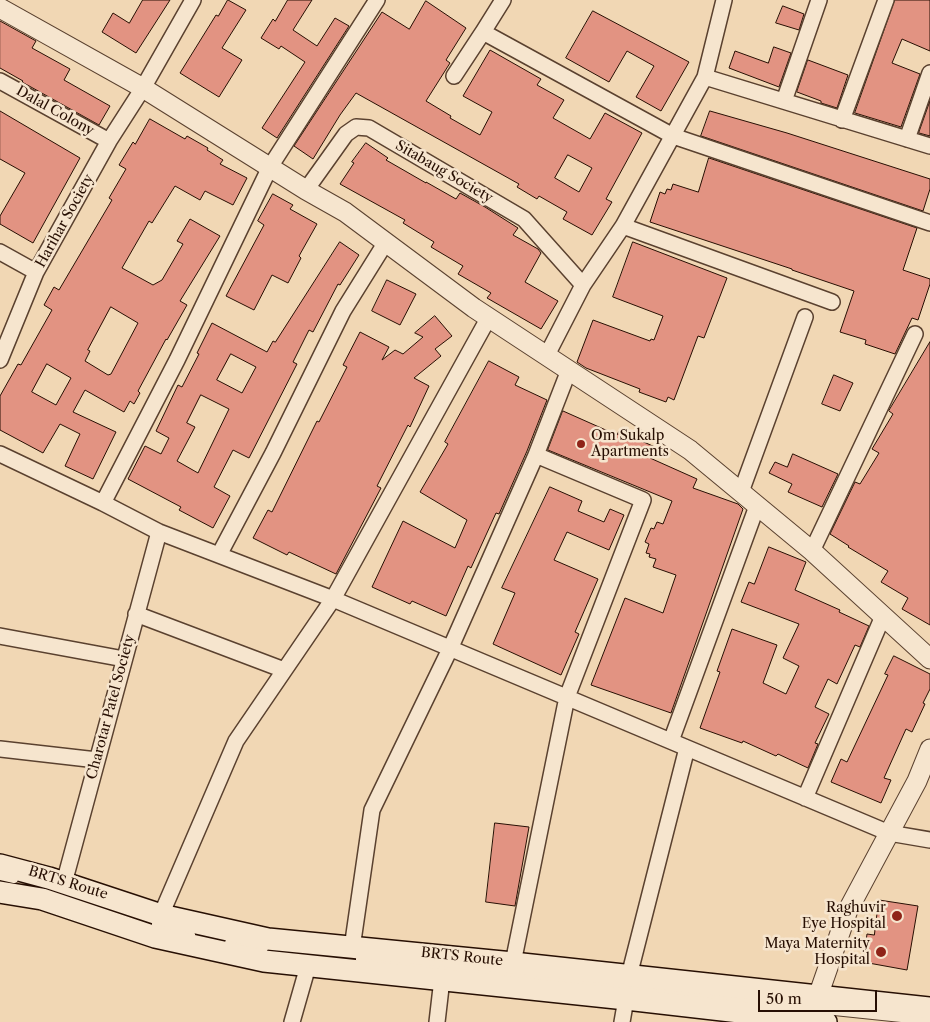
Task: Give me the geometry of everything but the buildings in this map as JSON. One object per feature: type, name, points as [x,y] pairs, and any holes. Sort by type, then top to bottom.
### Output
[{"type":"main road","points":[[0,866],[64,883],[154,918],[268,939],[350,953],[513,963],[629,976],[816,1014]]},
{"type":"main road","points":[[0,892],[42,899],[155,937],[264,961],[626,999],[816,1014],[930,1008]]},
{"type":"street","name":"Harihar Society","points":[[0,360],[36,272],[109,141],[143,88],[193,0]]},
{"type":"street","points":[[454,76],[503,0]]},
{"type":"street","points":[[547,355],[583,285],[623,226],[705,77],[724,0]]},
{"type":"street","points":[[784,101],[819,0]]},
{"type":"street","points":[[842,120],[886,0]]},
{"type":"street","points":[[108,505],[270,166],[373,1]]},
{"type":"street","points":[[0,8],[143,88],[306,190],[345,212],[489,317],[690,450],[812,552],[930,659]]},
{"type":"street","points":[[483,32],[673,136],[930,223]]},
{"type":"street","points":[[906,139],[930,73]]},
{"type":"street","points":[[705,77],[930,146]]},
{"type":"street","name":"Dalal Colony","points":[[0,81],[109,141]]},
{"type":"street","name":"Sitabaug Society","points":[[306,190],[346,134],[356,127],[369,128],[524,218],[583,285]]},
{"type":"street","points":[[623,226],[832,302]]},
{"type":"street","points":[[219,555],[273,453],[343,311],[386,242]]},
{"type":"street","points":[[0,252],[36,272]]},
{"type":"street","points":[[154,918],[236,741],[333,599],[489,317]]},
{"type":"street","points":[[740,492],[804,317]]},
{"type":"street","points":[[812,552],[915,334]]},
{"type":"street","points":[[350,953],[372,810],[450,648],[536,455],[569,370]]},
{"type":"street","points":[[0,454],[187,543]]},
{"type":"street","points":[[513,963],[567,698],[643,500],[536,455]]},
{"type":"street","points":[[108,505],[158,532],[333,599],[889,833],[930,840]]},
{"type":"street","points":[[671,741],[757,506]]},
{"type":"street","name":"Charotar Patel Society","points":[[64,883],[158,532]]},
{"type":"street","points":[[136,614],[284,670]]},
{"type":"street","points":[[805,798],[883,616]]},
{"type":"street","points":[[0,636],[124,659]]},
{"type":"street","points":[[629,976],[687,748]]},
{"type":"street","points":[[0,749],[97,760]]},
{"type":"street","points":[[816,1014],[848,910],[917,781],[930,750]]},
{"type":"street","points":[[292,1022],[308,966]]},
{"type":"street","points":[[437,1022],[442,979]]},
{"type":"street","points":[[622,1022],[626,999]]},
{"type":"lane","name":"BRTS Route","points":[[0,876],[24,882]]},
{"type":"lane","points":[[154,918],[196,936]]},
{"type":"lane","points":[[223,942],[269,949]]},
{"type":"lane","name":"BRTS Route","points":[[350,953],[684,992],[816,1014],[930,1021]]},
{"type":"place","name":"Om Sukalp Apartments","points":[[581,444]]},
{"type":"place","name":"Raghuvir Eye Hospital","points":[[897,916]]},
{"type":"place","name":"Maya Maternity Hospital","points":[[881,952]]}]
